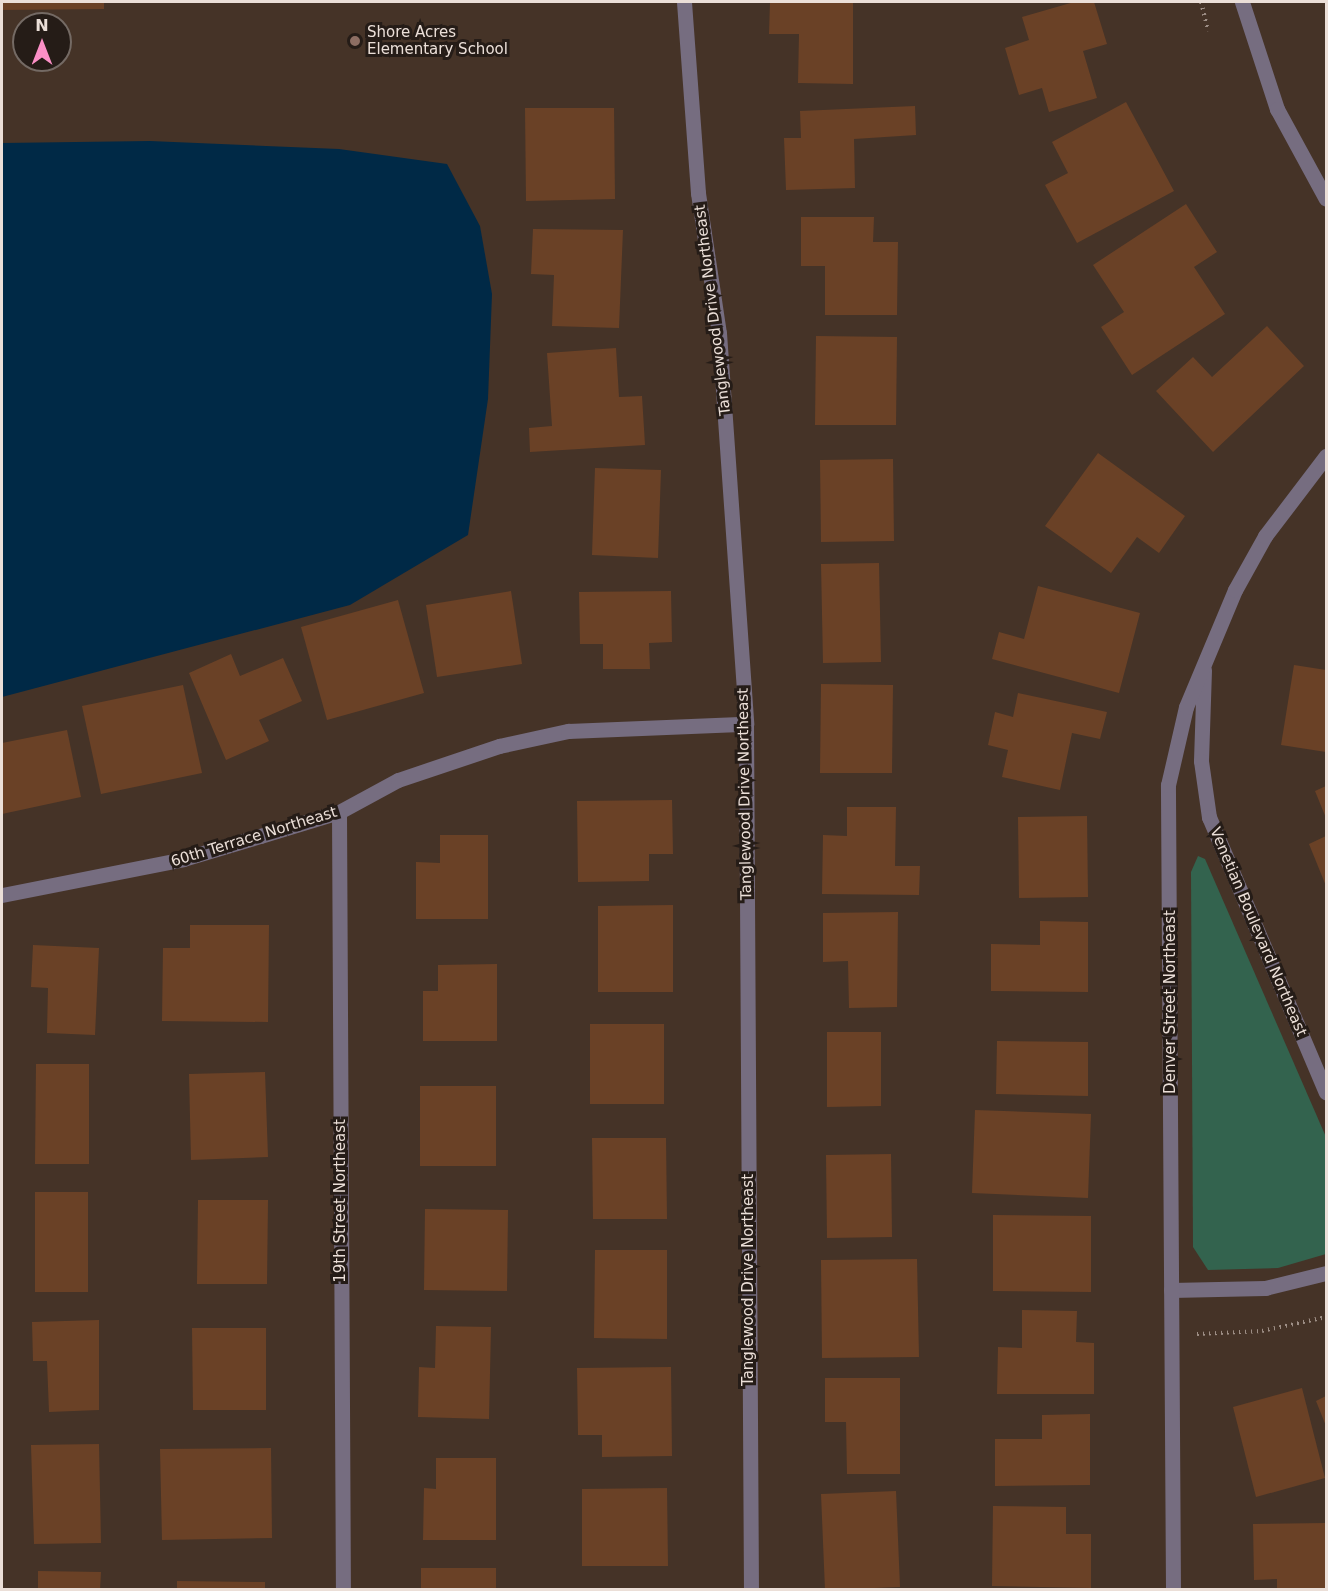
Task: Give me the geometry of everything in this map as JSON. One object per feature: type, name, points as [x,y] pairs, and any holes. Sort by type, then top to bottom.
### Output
[{"type":"street","name":"Tanglewood Drive Northeast","points":[[684,2],[698,193],[721,356],[746,724],[751,1590]]},
{"type":"street","points":[[1242,2],[1276,109],[1326,199]]},
{"type":"street","name":"Denver Street Northeast","points":[[1173,1590],[1168,785],[1174,743],[1205,660],[1265,536],[1326,456]]},
{"type":"street","name":"Venetian Boulevard Northeast","points":[[1205,660],[1201,761],[1209,817],[1326,1092]]},
{"type":"street","name":"60th Terrace Northeast","points":[[2,895],[183,860],[339,812],[398,780],[499,746],[568,731],[746,724]]},
{"type":"street","name":"19th Street Northeast","points":[[339,812],[343,1590]]},
{"type":"street","points":[[1171,1290],[1264,1288],[1326,1273]]},
{"type":"path","points":[[1201,2],[1208,31]]},
{"type":"path","points":[[1190,1334],[1262,1331],[1326,1317]]},
{"type":"green space","points":[[1198,856],[1205,859],[1326,1137],[1326,1254],[1278,1268],[1208,1270],[1193,1247],[1191,872]]},
{"type":"water","points":[[150,141],[339,149],[447,164],[480,226],[492,294],[488,399],[468,535],[350,605],[2,697],[2,143]]},
{"type":"building","points":[[2,2],[104,2],[104,9],[2,10]]},
{"type":"building","points":[[770,2],[853,2],[853,84],[798,83],[799,34],[769,34]]},
{"type":"building","points":[[1074,2],[1094,2],[1107,44],[1083,51],[1097,98],[1049,112],[1042,88],[1019,95],[1005,48],[1029,40],[1022,17]]},
{"type":"building","points":[[1126,102],[1174,191],[1077,243],[1045,185],[1068,173],[1052,142]]},
{"type":"building","points":[[915,106],[916,135],[854,139],[855,188],[786,190],[784,138],[801,138],[800,111]]},
{"type":"building","points":[[525,108],[614,108],[615,199],[526,201]]},
{"type":"building","points":[[1186,204],[1217,252],[1194,267],[1225,314],[1132,375],[1101,327],[1124,312],[1093,265]]},
{"type":"building","points":[[801,217],[874,217],[873,242],[898,242],[897,315],[825,315],[825,266],[801,266]]},
{"type":"building","points":[[533,229],[623,230],[619,328],[552,326],[554,275],[531,274]]},
{"type":"building","points":[[1267,326],[1304,366],[1213,452],[1156,391],[1193,357],[1212,377]]},
{"type":"building","points":[[816,336],[897,337],[896,425],[815,425]]},
{"type":"building","points":[[616,348],[619,397],[642,396],[645,445],[530,452],[529,428],[552,426],[547,353]]},
{"type":"building","points":[[1098,453],[1185,516],[1159,553],[1137,537],[1111,573],[1045,526]]},
{"type":"building","points":[[893,459],[894,541],[821,542],[820,460]]},
{"type":"building","points":[[595,468],[661,470],[658,558],[592,555]]},
{"type":"building","points":[[879,563],[881,662],[823,663],[821,564]]},
{"type":"building","points":[[1038,586],[1140,613],[1119,693],[992,659],[999,632],[1024,639]]},
{"type":"building","points":[[511,591],[522,664],[437,677],[426,605]]},
{"type":"building","points":[[671,591],[672,642],[649,643],[650,669],[603,669],[603,644],[580,644],[579,592]]},
{"type":"building","points":[[398,600],[424,693],[327,720],[301,627]]},
{"type":"building","points":[[231,654],[240,676],[283,658],[302,701],[259,720],[269,741],[226,760],[189,673]]},
{"type":"building","points":[[1294,665],[1326,670],[1326,752],[1281,745]]},
{"type":"building","points":[[821,684],[893,685],[892,773],[820,773]]},
{"type":"building","points":[[183,685],[202,773],[101,794],[82,706]]},
{"type":"building","points":[[1018,693],[1107,712],[1100,739],[1072,733],[1060,790],[1002,777],[1008,750],[988,745],[995,712],[1013,717]]},
{"type":"building","points":[[67,730],[81,797],[2,814],[2,743]]},
{"type":"building","points":[[1326,786],[1326,818],[1315,791]]},
{"type":"building","points":[[672,800],[673,854],[649,854],[649,881],[578,882],[577,801]]},
{"type":"building","points":[[847,807],[896,807],[895,866],[920,866],[919,895],[822,894],[823,835],[847,836]]},
{"type":"building","points":[[1087,816],[1088,897],[1019,898],[1018,817]]},
{"type":"building","points":[[440,835],[488,835],[488,919],[416,919],[416,862],[440,863]]},
{"type":"building","points":[[1326,836],[1326,886],[1309,844]]},
{"type":"building","points":[[673,905],[673,992],[598,992],[598,906]]},
{"type":"building","points":[[898,912],[897,1007],[849,1008],[848,961],[823,962],[823,913]]},
{"type":"building","points":[[1040,921],[1088,922],[1088,992],[991,991],[991,944],[1040,945]]},
{"type":"building","points":[[190,925],[269,925],[268,1022],[162,1021],[163,948],[190,948]]},
{"type":"building","points":[[33,945],[99,948],[95,1035],[47,1033],[48,988],[31,987]]},
{"type":"building","points":[[497,964],[497,1041],[423,1041],[423,991],[438,991],[438,965]]},
{"type":"building","points":[[590,1024],[664,1024],[664,1104],[590,1104]]},
{"type":"building","points":[[827,1032],[881,1032],[881,1106],[827,1107]]},
{"type":"building","points":[[997,1041],[1088,1042],[1088,1096],[996,1094]]},
{"type":"building","points":[[36,1064],[89,1064],[89,1164],[35,1164]]},
{"type":"building","points":[[265,1072],[268,1157],[191,1160],[189,1074]]},
{"type":"building","points":[[420,1086],[496,1086],[496,1166],[420,1166]]},
{"type":"building","points":[[975,1110],[1091,1114],[1088,1198],[972,1193]]},
{"type":"building","points":[[592,1138],[666,1138],[667,1219],[593,1219]]},
{"type":"building","points":[[891,1154],[892,1237],[827,1238],[826,1155]]},
{"type":"building","points":[[35,1192],[88,1192],[88,1292],[35,1292]]},
{"type":"building","points":[[198,1200],[268,1200],[267,1284],[197,1284]]},
{"type":"building","points":[[425,1209],[508,1210],[507,1291],[424,1290]]},
{"type":"building","points":[[993,1215],[1091,1216],[1091,1292],[993,1291]]},
{"type":"building","points":[[595,1250],[667,1250],[667,1339],[594,1338]]},
{"type":"building","points":[[917,1259],[919,1357],[822,1358],[821,1260]]},
{"type":"building","points":[[1022,1310],[1077,1311],[1076,1342],[1094,1343],[1094,1394],[997,1394],[998,1347],[1022,1348]]},
{"type":"building","points":[[99,1320],[99,1410],[49,1412],[47,1361],[33,1361],[32,1322]]},
{"type":"building","points":[[436,1326],[491,1327],[489,1419],[418,1417],[419,1367],[435,1368]]},
{"type":"building","points":[[192,1328],[266,1328],[266,1410],[193,1410]]},
{"type":"building","points":[[671,1367],[672,1456],[602,1457],[602,1435],[578,1435],[577,1368]]},
{"type":"building","points":[[825,1378],[900,1378],[900,1474],[847,1474],[846,1422],[825,1422]]},
{"type":"building","points":[[1302,1388],[1325,1478],[1256,1497],[1233,1407]]},
{"type":"building","points":[[1326,1396],[1326,1426],[1316,1401]]},
{"type":"building","points":[[1090,1414],[1090,1485],[995,1486],[995,1439],[1042,1439],[1042,1415]]},
{"type":"building","points":[[99,1444],[101,1543],[34,1544],[31,1445]]},
{"type":"building","points":[[271,1448],[272,1538],[162,1540],[160,1449]]},
{"type":"building","points":[[436,1458],[496,1458],[496,1540],[423,1540],[424,1488],[436,1489]]},
{"type":"building","points":[[667,1488],[668,1566],[582,1566],[582,1489]]},
{"type":"building","points":[[896,1491],[900,1587],[825,1590],[821,1494]]},
{"type":"building","points":[[993,1506],[1066,1507],[1066,1534],[1091,1534],[1091,1588],[992,1586]]},
{"type":"building","points":[[1326,1523],[1326,1590],[1277,1590],[1277,1579],[1254,1580],[1253,1524]]},
{"type":"building","points":[[421,1568],[496,1568],[496,1590],[421,1590]]},
{"type":"building","points":[[38,1571],[101,1572],[100,1590],[38,1590]]},
{"type":"building","points":[[177,1581],[265,1582],[265,1590],[177,1590]]},
{"type":"place","name":"Shore Acres Elementary School","points":[[355,41]]}]
